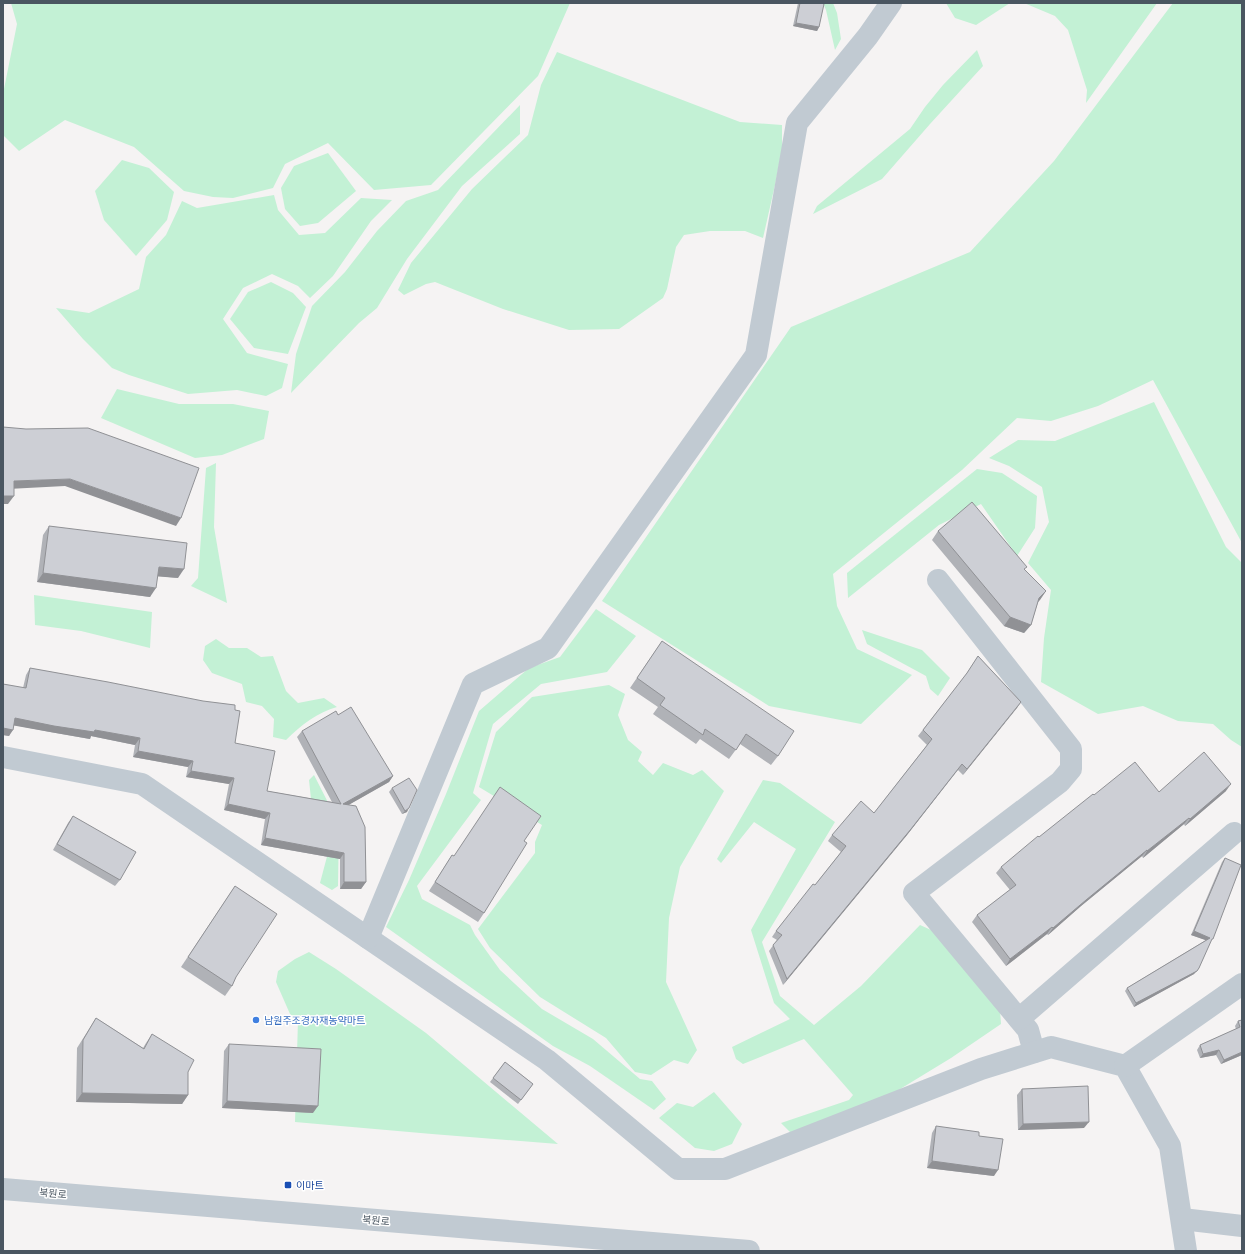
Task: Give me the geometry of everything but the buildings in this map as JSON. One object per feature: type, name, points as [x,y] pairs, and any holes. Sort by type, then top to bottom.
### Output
[{"type":"street","points":[[368,938],[473,684],[548,648],[756,355],[797,123],[868,36],[891,3]]},
{"type":"street","points":[[938,580],[1071,749],[1071,769],[1060,782],[914,893],[1028,1030],[1034,1052]]},
{"type":"street","points":[[3,757],[142,784],[547,1060],[678,1169],[725,1169],[981,1069],[1050,1047],[1125,1066],[1170,1146],[1186,1251]]},
{"type":"street","points":[[1019,1019],[1234,833]]},
{"type":"street","points":[[1125,1066],[1242,984]]},
{"type":"street","name":"북원로","points":[[3,1189],[749,1251]]},
{"type":"street","points":[[1182,1219],[1242,1226]]},
{"type":"green space","points":[[11,3],[570,3],[538,76],[431,185],[374,190],[328,143],[285,164],[273,188],[233,198],[213,197],[184,191],[134,147],[65,120],[19,151],[3,135],[3,94],[17,24]]},
{"type":"green space","points":[[823,3],[833,3],[837,13],[841,39],[835,50],[826,10]]},
{"type":"green space","points":[[946,3],[1010,3],[976,25],[955,18]]},
{"type":"green space","points":[[1024,3],[1157,3],[1086,103],[1087,90],[1068,30],[1055,16]]},
{"type":"green space","points":[[1173,3],[1242,3],[1242,543],[1153,380],[1098,406],[1051,421],[1017,418],[962,470],[833,574],[837,606],[857,649],[912,675],[861,724],[769,706],[602,601],[791,327],[970,252],[1054,161]]},
{"type":"green space","points":[[977,50],[983,66],[882,179],[813,214],[817,206],[910,129],[925,107],[943,85]]},
{"type":"green space","points":[[557,52],[740,122],[782,125],[782,149],[763,238],[745,231],[710,231],[684,235],[676,247],[667,289],[663,298],[619,329],[569,330],[503,309],[435,282],[426,284],[404,295],[398,290],[411,263],[472,189],[528,135],[541,85]]},
{"type":"green space","points":[[520,105],[520,134],[462,186],[407,259],[377,308],[359,323],[291,393],[296,354],[312,306],[345,272],[377,231],[406,201],[438,190]]},
{"type":"green space","points":[[328,153],[356,191],[318,223],[300,226],[285,209],[281,188],[294,166]]},
{"type":"green space","points":[[122,160],[149,168],[174,192],[167,220],[136,256],[104,220],[95,191]]},
{"type":"green space","points":[[274,195],[278,210],[299,235],[325,233],[361,198],[392,200],[371,221],[333,276],[310,298],[298,286],[272,274],[243,288],[223,319],[247,353],[288,364],[282,388],[266,396],[237,390],[188,394],[129,375],[112,368],[83,339],[56,308],[89,313],[139,289],[146,257],[166,235],[182,201],[197,208]]},
{"type":"green space","points":[[271,282],[293,293],[306,307],[288,354],[254,348],[230,319],[248,292]]},
{"type":"green space","points":[[117,389],[179,404],[233,404],[269,411],[264,439],[222,455],[195,458],[101,418]]},
{"type":"green space","points":[[1154,402],[1226,547],[1242,563],[1242,747],[1231,740],[1213,724],[1178,721],[1143,706],[1098,714],[1041,682],[1044,638],[1051,590],[1028,563],[1049,522],[1042,487],[1009,466],[989,458],[1018,440],[1055,441]]},
{"type":"green space","points":[[216,463],[214,527],[227,603],[191,586],[198,578],[206,468]]},
{"type":"green space","points":[[977,469],[1002,473],[1037,496],[1035,528],[1017,556],[981,504],[939,525],[848,598],[847,573]]},
{"type":"green space","points":[[34,595],[152,612],[150,648],[81,631],[35,625]]},
{"type":"green space","points":[[596,609],[636,636],[607,672],[541,684],[493,724],[473,793],[481,800],[417,886],[422,899],[470,925],[475,935],[500,970],[542,1009],[593,1039],[640,1079],[652,1081],[666,1099],[654,1110],[590,1066],[553,1046],[386,927],[409,880],[446,794],[479,711],[529,668],[560,657]]},
{"type":"green space","points":[[862,630],[922,650],[950,678],[938,696],[930,689],[926,676],[867,644]]},
{"type":"green space","points":[[216,639],[229,648],[247,648],[261,657],[273,656],[286,691],[298,703],[324,698],[337,707],[323,712],[310,720],[286,740],[273,737],[274,719],[262,706],[246,702],[242,684],[212,673],[203,660],[205,646]]},
{"type":"green space","points":[[609,685],[625,694],[618,715],[628,740],[642,752],[638,761],[653,775],[663,763],[693,775],[702,770],[724,791],[680,867],[669,918],[666,982],[697,1050],[688,1064],[674,1060],[651,1075],[635,1072],[606,1038],[540,997],[490,948],[478,929],[535,853],[535,842],[542,825],[479,787],[496,732],[532,697]]},
{"type":"green space","points":[[314,775],[339,824],[338,886],[332,890],[320,883],[329,849],[311,799],[309,780]]},
{"type":"green space","points":[[763,780],[780,783],[835,822],[762,942],[780,996],[814,1025],[861,986],[920,925],[940,934],[1000,1010],[1001,1024],[951,1058],[869,1108],[791,1133],[781,1123],[849,1100],[853,1095],[804,1039],[743,1064],[736,1059],[732,1047],[790,1019],[774,1003],[751,930],[796,849],[754,822],[721,863],[717,859]]},
{"type":"green space","points":[[309,952],[336,969],[426,1033],[558,1144],[295,1122],[298,1020],[290,1014],[276,982],[278,971],[295,959]]},
{"type":"green space","points":[[714,1092],[742,1124],[732,1144],[714,1151],[695,1148],[659,1118],[677,1103],[693,1107]]},
{"type":"place","name":"남원주조경자재농약마트","points":[[256,1020]]},
{"type":"place","name":"이마트","points":[[288,1185]]}]
